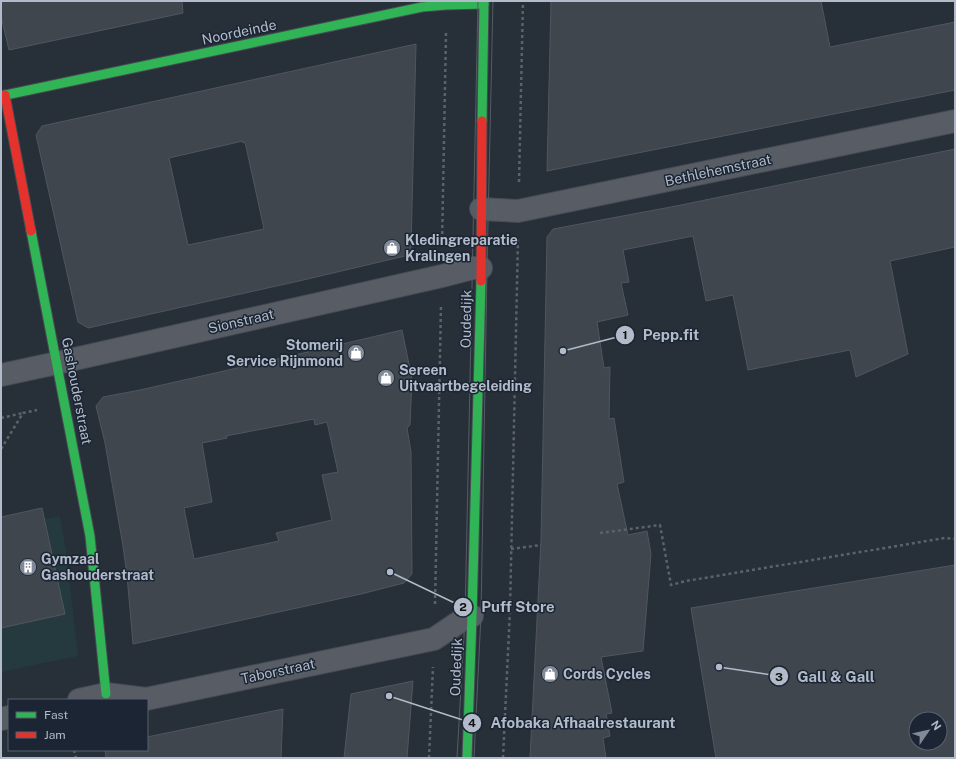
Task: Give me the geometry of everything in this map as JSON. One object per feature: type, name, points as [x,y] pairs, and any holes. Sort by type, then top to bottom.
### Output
[{"type":"street","name":"Noordeinde","points":[[3,96],[422,7],[484,2]]},
{"type":"street","name":"Oudedijk","points":[[467,758],[481,268],[484,2]]},
{"type":"street","name":"Gashouderstraat","points":[[3,96],[65,403],[90,536],[106,694]]},
{"type":"street","name":"Bethlehemstraat","points":[[481,209],[518,211],[955,121]]},
{"type":"street","name":"Sionstraat","points":[[1,375],[473,268],[481,268]]},
{"type":"street","name":"Taborstraat","points":[[84,699],[106,694],[146,699],[434,639],[465,618],[472,616]]},
{"type":"path","points":[[518,211],[524,1]]},
{"type":"path","name":"Oudedijk","points":[[429,758],[434,639],[446,5]]},
{"type":"path","points":[[503,758],[510,618],[517,269]]},
{"type":"path","points":[[1,418],[65,403]]},
{"type":"path","points":[[1,449],[24,413]]},
{"type":"path","points":[[600,533],[660,525],[671,585],[945,538],[955,539]]},
{"type":"path","points":[[511,549],[541,545]]},
{"type":"green space","points":[[60,516],[66,551],[78,656],[1,672],[1,628],[65,614],[44,519]]},
{"type":"building","points":[[1,1],[182,1],[183,13],[9,50],[1,16]]},
{"type":"building","points":[[551,1],[821,1],[830,47],[955,22],[955,90],[547,171]]},
{"type":"building","points":[[416,44],[411,248],[405,256],[88,328],[78,322],[36,135],[42,126]],"holes":[[[243,141],[243,143],[245,142],[264,229],[188,245],[169,158]]]},
{"type":"building","points":[[955,149],[955,247],[890,261],[908,354],[856,377],[850,350],[748,370],[733,295],[706,301],[693,236],[623,250],[629,282],[621,283],[628,315],[597,322],[604,368],[610,367],[609,419],[614,418],[624,482],[617,484],[628,535],[647,531],[651,554],[643,651],[601,657],[612,713],[606,714],[610,736],[603,738],[606,758],[530,758],[541,541],[547,237],[553,229],[676,206]]},
{"type":"building","points":[[402,330],[412,379],[410,425],[407,428],[411,452],[412,574],[404,583],[361,594],[133,644],[123,546],[105,443],[96,406],[103,397]],"holes":[[[314,419],[315,425],[327,422],[338,472],[322,475],[332,520],[276,533],[279,541],[194,559],[184,508],[212,502],[202,443],[227,438],[226,436]]]},
{"type":"building","name":"Gymzaal Gashouderstraat","points":[[42,508],[65,614],[1,628],[1,517]]},
{"type":"building","points":[[955,565],[955,758],[716,758],[691,608]]},
{"type":"building","points":[[413,681],[407,758],[344,758],[351,694]]},
{"type":"building","points":[[283,709],[281,758],[106,758],[105,751],[148,751],[148,737]]},
{"type":"tram line","points":[[457,758],[465,618],[478,1]]},
{"type":"tram line","points":[[474,758],[481,615],[493,1]]},
{"type":"traffic: fast","points":[[482,121],[484,1]]},
{"type":"traffic: fast","points":[[1,96],[422,7],[484,4]]},
{"type":"traffic: fast","points":[[31,231],[90,536],[106,694]]},
{"type":"traffic: fast","points":[[467,758],[481,281]]},
{"type":"traffic: jam","points":[[5,95],[31,231]]},
{"type":"traffic: jam","points":[[481,281],[482,121]]},
{"type":"place","name":"Kledingreparatie Kralingen","points":[[392,248]]},
{"type":"place","name":"Pepp.fit","points":[[563,351]]},
{"type":"place","name":"Stomerij Service Rijnmond","points":[[356,353]]},
{"type":"place","name":"Sereen Uitvaartbegeleiding","points":[[386,378]]},
{"type":"place","name":"Gymzaal Gashouderstraat","points":[[28,567]]},
{"type":"place","name":"Puff Store","points":[[390,572]]},
{"type":"place","name":"Gall & Gall","points":[[719,667]]},
{"type":"place","name":"Cords Cycles","points":[[550,674]]},
{"type":"place","name":"Afobaka Afhaalrestaurant","points":[[389,696]]}]
